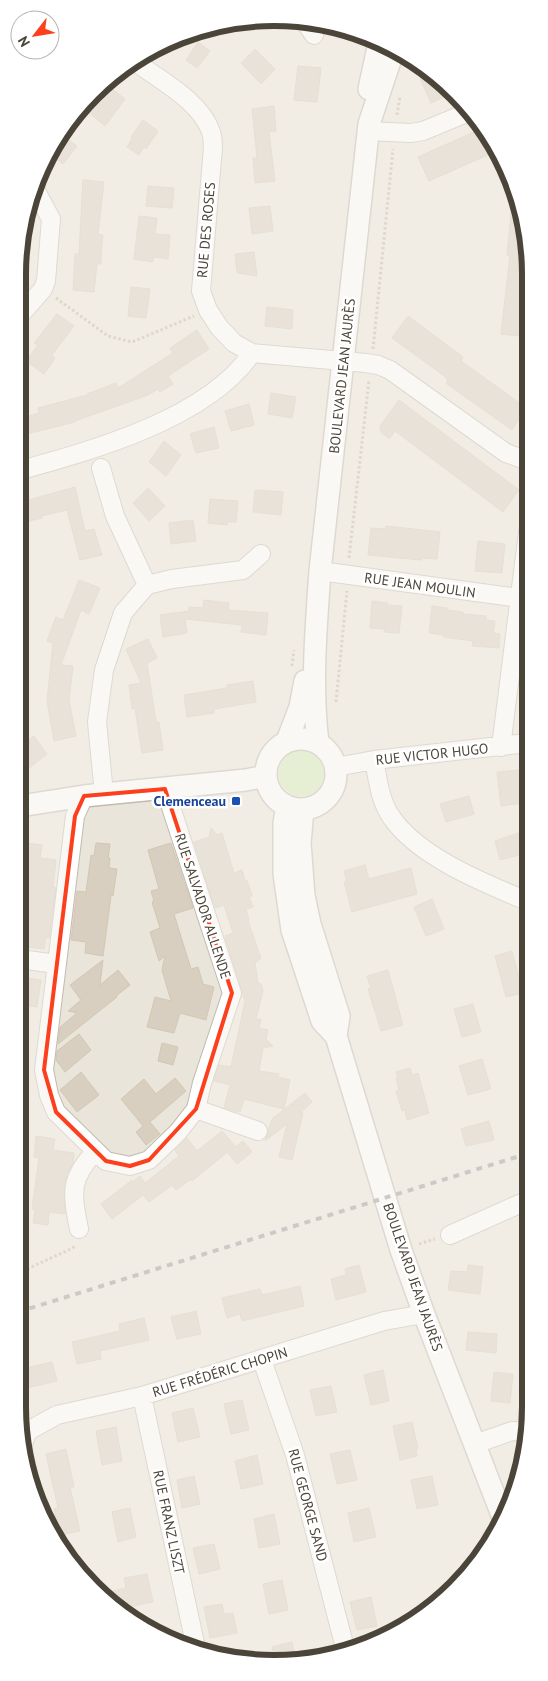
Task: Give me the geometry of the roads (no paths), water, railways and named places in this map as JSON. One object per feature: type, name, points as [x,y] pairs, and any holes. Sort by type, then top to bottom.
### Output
[{"type":"street","name":"BOULEVARD JEAN JAURÈS","points":[[369,128],[367,108],[378,49]]},
{"type":"street","name":"BOULEVARD JEAN JAURÈS","points":[[318,743],[314,709],[320,570],[369,128],[392,56]]},
{"type":"street","name":"RUE DES ROSES","points":[[140,65],[198,110],[212,133],[213,144],[201,291],[208,310],[219,327],[234,343],[252,353],[378,365],[390,370],[506,453],[522,459]]},
{"type":"street","points":[[369,128],[411,133],[423,131],[463,114]]},
{"type":"street","points":[[26,308],[43,289],[46,281],[51,219],[39,196]]},
{"type":"street","points":[[26,469],[86,452],[150,428],[188,408],[224,385],[242,368],[252,353]]},
{"type":"street","points":[[101,468],[115,516],[146,585]]},
{"type":"street","points":[[94,795],[97,722],[104,670],[123,613],[146,585],[172,579],[243,570],[261,554]]},
{"type":"street","name":"RUE JEAN MOULIN","points":[[320,570],[519,598]]},
{"type":"street","points":[[501,747],[522,576]]},
{"type":"street","name":"BOULEVARD JEAN JAURÈS","points":[[287,741],[300,707],[316,629]]},
{"type":"street","points":[[303,738],[318,743],[330,753],[336,767],[336,782],[329,796],[317,805],[295,808],[276,799],[269,788],[266,776],[266,765],[271,755],[287,741],[303,738]]},
{"type":"street","name":"RUE VICTOR HUGO","points":[[336,767],[374,760],[522,744]]},
{"type":"street","points":[[374,760],[381,796],[391,818],[410,840],[465,874],[522,899]]},
{"type":"street","points":[[26,805],[94,795],[165,789],[266,776]]},
{"type":"street","name":"RUE SALVADOR ALLENDE","points":[[94,795],[75,816],[44,1070],[49,1095],[56,1112],[106,1161],[130,1166],[149,1160],[178,1132],[196,1109],[202,1083],[232,993],[165,789]]},
{"type":"street","name":"BOULEVARD JEAN JAURÈS","points":[[295,808],[304,896],[310,924],[339,1016],[336,1036],[401,1250],[500,1509]]},
{"type":"street","points":[[26,960],[57,964]]},
{"type":"street","points":[[196,1109],[258,1131]]},
{"type":"street","points":[[78,1228],[73,1199],[78,1174],[87,1160],[96,1152]]},
{"type":"street","points":[[450,1235],[522,1203]]},
{"type":"street","name":"RUE FRÉDÉRIC CHOPIN","points":[[28,1432],[57,1415],[142,1396],[384,1321],[424,1314]]},
{"type":"street","name":"RUE GEORGE SAND","points":[[262,1360],[296,1455],[344,1644]]},
{"type":"street","name":"RUE FRANZ LISZT","points":[[142,1396],[195,1642]]},
{"type":"street","points":[[475,1444],[512,1431],[520,1432]]},
{"type":"railway","points":[[26,1310],[522,1155]]},
{"type":"place","name":"Clemenceau","points":[[236,801]]}]
